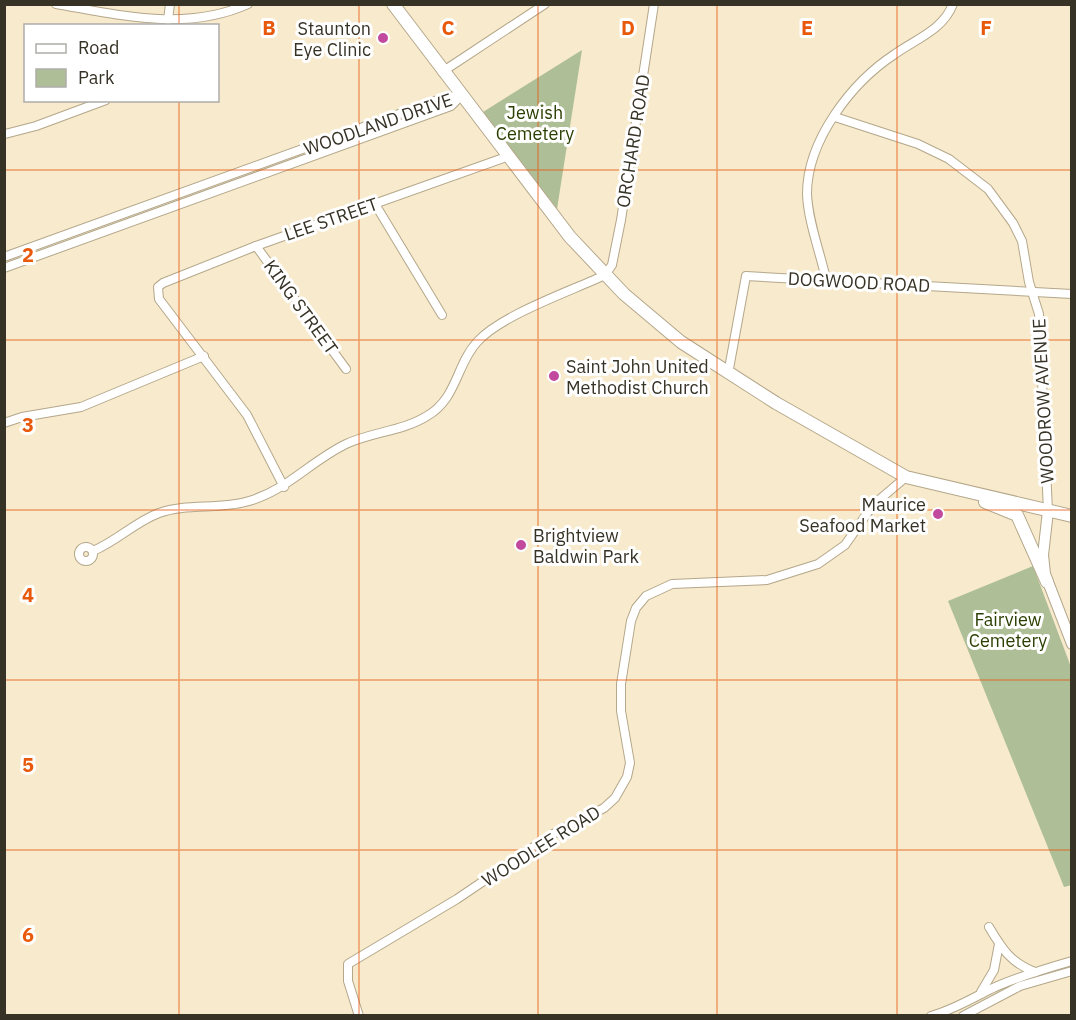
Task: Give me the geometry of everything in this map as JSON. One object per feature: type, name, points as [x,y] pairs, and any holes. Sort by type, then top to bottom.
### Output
[{"type":"main road","points":[[393,4],[442,72],[570,237],[605,274],[681,342],[728,374],[906,477],[1071,516]]},
{"type":"main road","points":[[951,488],[1017,515],[1047,582]]},
{"type":"street","points":[[56,4],[164,22],[210,18],[248,4]]},
{"type":"street","points":[[164,22],[170,4]]},
{"type":"street","points":[[442,72],[546,4]]},
{"type":"street","name":"ORCHARD ROAD","points":[[605,274],[612,265],[621,220],[654,4]]},
{"type":"street","points":[[826,279],[807,193],[814,157],[835,117],[869,74],[886,60],[938,27],[954,4]]},
{"type":"street","name":"WOODLAND DRIVE","points":[[4,257],[446,97],[461,96]]},
{"type":"street","name":"WOODLAND DRIVE","points":[[4,268],[452,106],[461,96]]},
{"type":"street","points":[[5,134],[36,126],[101,102]]},
{"type":"street","name":"WOODROW AVENUE","points":[[835,117],[922,145],[949,159],[977,179],[998,201],[1016,229],[1022,241],[1039,314],[1048,511]]},
{"type":"street","name":"LEE STREET","points":[[204,356],[159,299],[157,289],[163,283],[256,246],[509,156]]},
{"type":"street","points":[[375,204],[442,315]]},
{"type":"street","name":"KING STREET","points":[[256,246],[346,369]]},
{"type":"street","points":[[93,551],[162,512],[183,507],[234,505],[259,498],[284,487],[346,444],[429,416],[451,393],[469,352],[483,336],[513,318],[605,274]]},
{"type":"street","name":"DOGWOOD ROAD","points":[[728,374],[746,276],[1071,294]]},
{"type":"street","points":[[4,423],[30,416],[81,408],[204,356],[252,422],[284,487]]},
{"type":"street","name":"WOODLEE ROAD","points":[[359,1016],[348,981],[348,964],[457,899],[553,834],[604,808],[615,798],[627,777],[630,763],[621,711],[621,684],[631,621],[636,608],[646,596],[657,589],[679,583],[767,580],[818,564],[845,545],[873,505],[906,477]]},
{"type":"street","points":[[1048,511],[1043,555],[1047,582],[1071,644]]},
{"type":"street","points":[[989,927],[1011,959],[1035,971],[1038,981]]},
{"type":"street","points":[[977,997],[994,970],[999,943]]},
{"type":"street","points":[[931,1016],[1035,971],[1071,961]]},
{"type":"street","points":[[963,1016],[1004,992],[1071,971]]},
{"type":"green space","name":"Jewish Cemetery","points":[[582,50],[557,209],[483,112]]},
{"type":"green space","name":"Fairview Cemetery","points":[[1033,566],[1071,667],[1072,885],[1064,887],[948,601]]},
{"type":"place","name":"Staunton Eye Clinic","points":[[383,38]]},
{"type":"place","name":"Saint John United Methodist Church","points":[[554,376]]},
{"type":"place","name":"Maurice Seafood Market","points":[[938,514]]},
{"type":"place","name":"Brightview Baldwin Park","points":[[521,545]]}]
